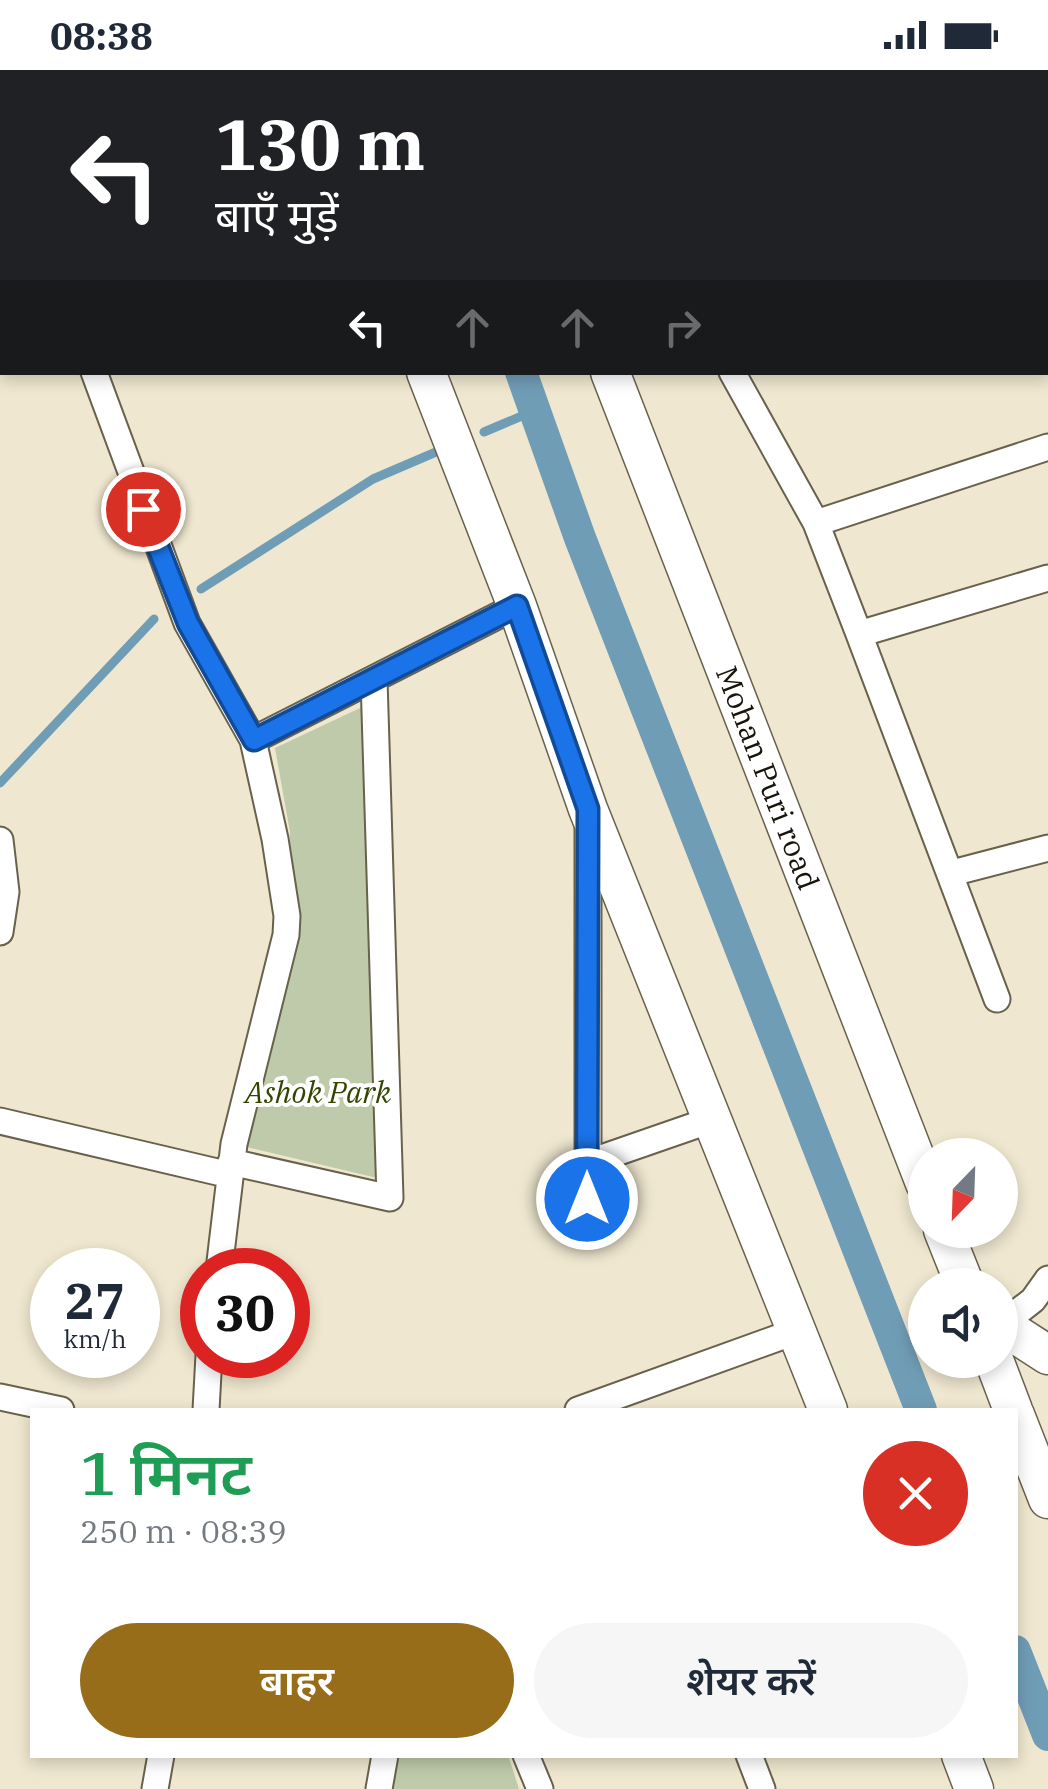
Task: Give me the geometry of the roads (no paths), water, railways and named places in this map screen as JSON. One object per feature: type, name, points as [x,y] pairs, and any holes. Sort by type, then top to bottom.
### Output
[{"type":"street","points":[[95,375],[188,623],[254,740],[287,916],[286,935],[231,1169],[222,1248]]},
{"type":"street","points":[[427,375],[517,606],[588,809],[827,1408]]},
{"type":"street","name":"Mohan Puri road","points":[[611,375],[908,1140]]},
{"type":"street","points":[[737,375],[816,523],[998,999]]},
{"type":"street","points":[[816,523],[1048,447]]},
{"type":"street","points":[[859,634],[1048,578]]},
{"type":"street","points":[[254,740],[517,606]]},
{"type":"street","points":[[0,1121],[390,1198],[374,679]]},
{"type":"street","points":[[588,809],[588,1234]]},
{"type":"street","points":[[0,840],[6,892],[0,932]]},
{"type":"street","points":[[952,873],[1048,848]]},
{"type":"street","points":[[587,1163],[712,1120]]},
{"type":"street","points":[[1018,1312],[1033,1300],[1048,1279]]},
{"type":"street","points":[[584,1408],[798,1331]]},
{"type":"street","points":[[1018,1336],[1048,1355]]},
{"type":"street","points":[[206,1408],[208,1378]]},
{"type":"street","points":[[1001,1378],[1012,1408]]},
{"type":"street","points":[[0,1397],[52,1408]]},
{"type":"street","points":[[1018,1422],[1048,1500]]},
{"type":"street","points":[[156,1789],[161,1758]]},
{"type":"street","points":[[379,1789],[384,1758]]},
{"type":"street","points":[[527,1758],[540,1789]]},
{"type":"street","points":[[750,1758],[762,1789]]},
{"type":"street","points":[[962,1758],[974,1789]]},
{"type":"waterway","points":[[522,375],[580,538],[920,1408]]},
{"type":"waterway","points":[[484,432],[536,410]]},
{"type":"waterway","points":[[201,589],[373,479],[443,449]]},
{"type":"waterway","points":[[0,783],[154,619]]},
{"type":"waterway","points":[[1018,1659],[1048,1735]]},
{"type":"park label","name":"Ashok Park","points":[[318,1093]]}]
